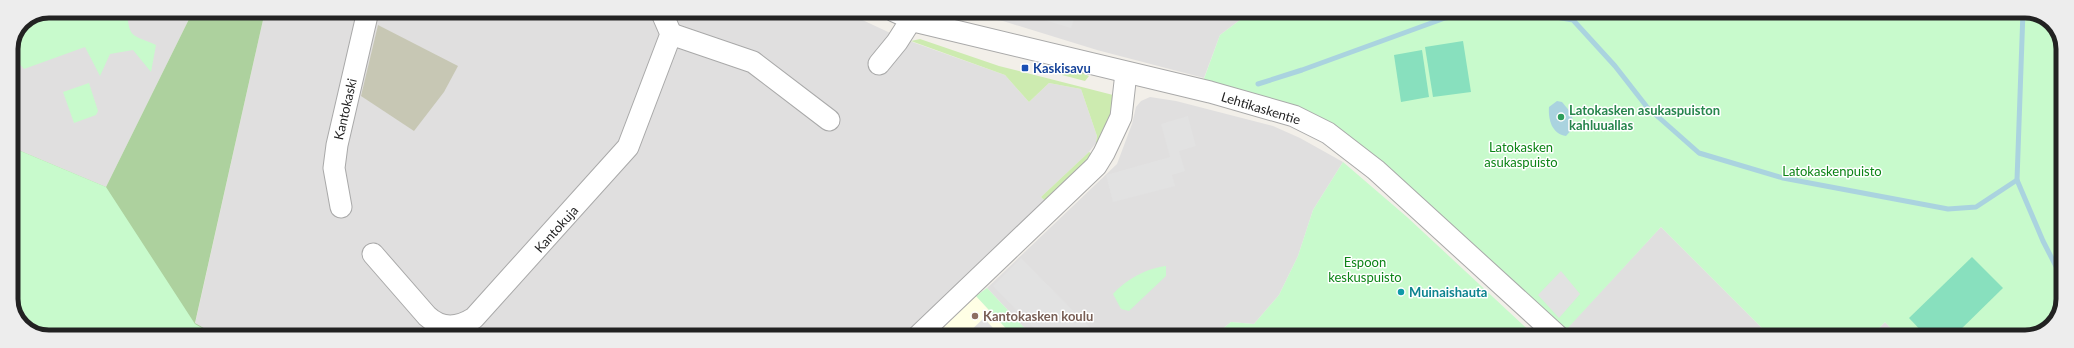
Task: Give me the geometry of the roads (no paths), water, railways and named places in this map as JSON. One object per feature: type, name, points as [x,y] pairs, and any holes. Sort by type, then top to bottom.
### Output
[{"type":"street","name":"Kantokaski","points":[[341,207],[334,168],[337,145],[366,18]]},
{"type":"street","points":[[664,18],[671,34],[753,62],[829,120]]},
{"type":"street","points":[[879,64],[897,42],[901,18]]},
{"type":"street","name":"Lehtikaskentie","points":[[914,18],[1260,106],[1294,116],[1328,133],[1376,170],[1551,330]]},
{"type":"street","name":"Kantokuja","points":[[373,254],[427,316],[437,324],[446,327],[456,326],[474,318],[628,147],[671,34]]},
{"type":"street","points":[[924,330],[1096,166],[1104,153],[1121,117],[1126,73]]},
{"type":"water","name":"Latokasken asukaspuiston kahluuallas","points":[[1557,101],[1562,102],[1572,114],[1573,128],[1566,136],[1557,132],[1550,121],[1549,107]]},
{"type":"waterway","points":[[1258,84],[1302,70],[1445,18]]},
{"type":"waterway","points":[[1562,18],[1573,20],[1615,66],[1647,107],[1699,153],[1783,178],[1948,209],[1976,207],[2017,180]]},
{"type":"waterway","points":[[2023,18],[2017,180],[2043,241],[2056,266]]},
{"type":"place","name":"Kaskisavu","points":[[1025,68]]},
{"type":"place","name":"Latokasken asukaspuiston kahluuallas","points":[[1561,117]]},
{"type":"place","name":"Muinaishauta","points":[[1401,292]]},
{"type":"place","name":"Kantokasken koulu","points":[[975,316]]},
{"type":"park label","name":"Latokasken asukaspuisto","points":[[1521,154]]},
{"type":"park label","name":"Latokaskenpuisto","points":[[1832,171]]},
{"type":"park label","name":"Espoon keskuspuisto","points":[[1365,270]]}]
